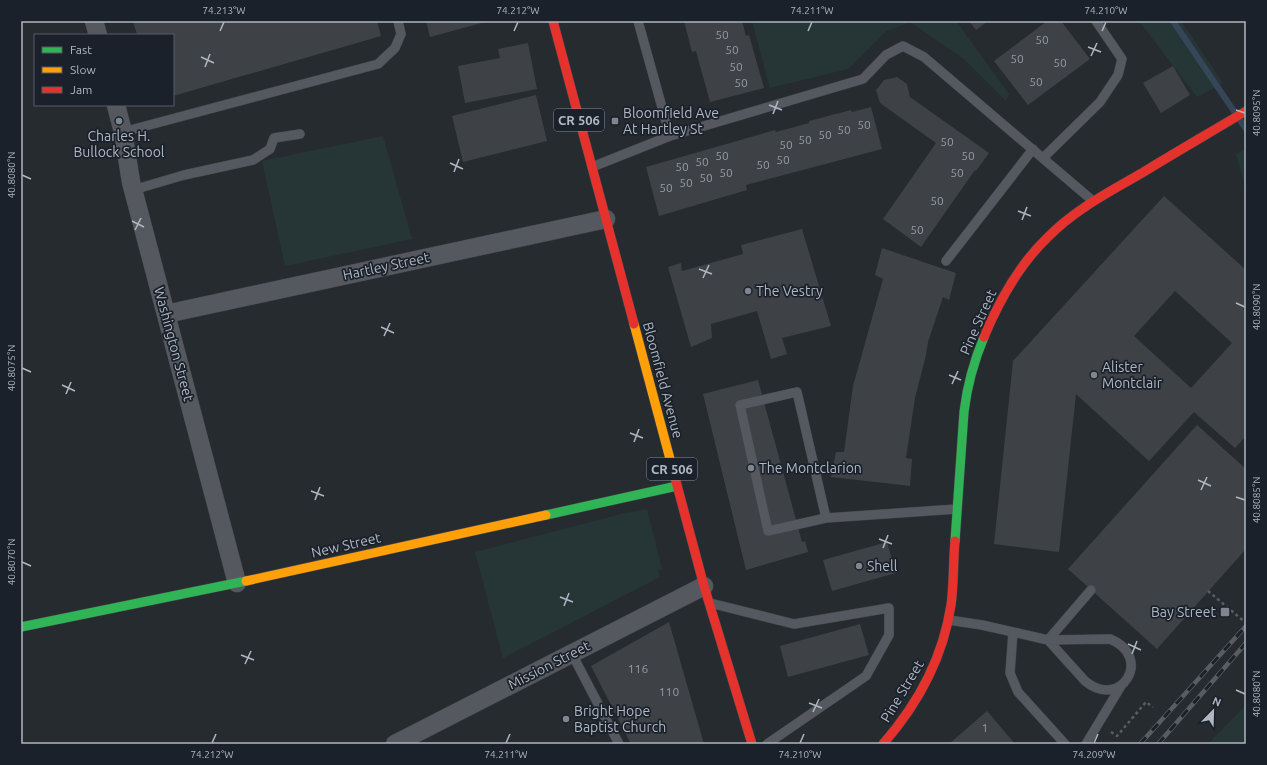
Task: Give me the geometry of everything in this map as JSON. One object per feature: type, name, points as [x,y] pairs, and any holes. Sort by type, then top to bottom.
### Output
[{"type":"street","points":[[94,21],[98,34]]},
{"type":"street","name":"Bloomfield Avenue","points":[[553,21],[706,594],[752,744]]},
{"type":"street","name":"Washington Street","points":[[116,106],[133,190],[237,583]]},
{"type":"street","name":"Pine Street","points":[[883,744],[903,719],[929,677],[949,620],[962,428],[967,392],[976,356],[1000,302],[1012,282],[1036,250],[1049,235],[1064,222],[1094,201],[1246,110]]},
{"type":"street","name":"Hartley Street","points":[[166,314],[606,219]]},
{"type":"street","name":"New Street","points":[[21,627],[280,574],[677,486]]},
{"type":"street","name":"Mission Street","points":[[395,744],[572,654],[706,594]]},
{"type":"lane","points":[[122,132],[378,64],[395,48],[401,34],[398,21]]},
{"type":"lane","points":[[638,21],[670,136]]},
{"type":"lane","points":[[1043,158],[1100,102],[1118,75],[1122,59],[1096,21]]},
{"type":"lane","points":[[592,167],[670,136],[863,79],[886,55],[903,46],[924,56],[1094,201]]},
{"type":"lane","points":[[133,190],[184,175],[253,160],[270,149],[274,138],[300,134]]},
{"type":"lane","points":[[946,261],[1033,150]]},
{"type":"lane","points":[[826,518],[797,392],[740,404],[768,531],[826,518],[957,509]]},
{"type":"lane","points":[[1048,640],[1091,590]]},
{"type":"lane","points":[[706,594],[794,624],[889,608],[889,635],[866,676],[767,744]]},
{"type":"lane","points":[[949,620],[982,625],[1048,640],[1110,639],[1119,642],[1126,648],[1132,665],[1130,674],[1125,682],[1120,686],[1109,690],[1100,690],[1092,687],[1048,640]]},
{"type":"lane","points":[[1013,632],[1010,673],[1018,692],[1065,744]]},
{"type":"lane","points":[[572,654],[619,744]]},
{"type":"lane","points":[[1086,744],[1120,686]]},
{"type":"path","points":[[1208,591],[1246,623]]},
{"type":"path","points":[[1221,616],[1228,608]]},
{"type":"path","points":[[1109,730],[1117,736],[1146,702],[1153,707]]},
{"type":"shaded area","points":[[752,21],[956,21],[1009,94],[1006,101],[964,59],[910,22],[885,32],[848,69],[770,88]]},
{"type":"shaded area","points":[[1139,21],[1181,21],[1223,83],[1197,97]]},
{"type":"shaded area","points":[[383,136],[412,239],[285,266],[262,161]]},
{"type":"shaded area","points":[[1246,149],[1246,189],[1236,154]]},
{"type":"shaded area","points":[[647,509],[662,569],[658,570],[660,577],[503,658],[475,552],[621,514]]},
{"type":"shaded area","points":[[1246,705],[1246,744],[1208,744]]},
{"type":"building","points":[[133,21],[377,21],[381,36],[174,96],[174,34],[137,34]]},
{"type":"building","points":[[426,21],[489,21],[430,37]]},
{"type":"building","points":[[684,21],[742,21],[746,36],[749,35],[764,88],[710,102],[696,51],[692,52]]},
{"type":"building","points":[[969,21],[988,21],[976,30]]},
{"type":"building","points":[[1047,21],[1061,21],[1090,59],[1028,105],[994,61]]},
{"type":"building","points":[[528,43],[537,89],[465,103],[458,66],[500,58],[498,49]]},
{"type":"building","points":[[1173,66],[1190,95],[1161,113],[1143,83]]},
{"type":"building","points":[[897,77],[907,84],[910,97],[989,153],[976,171],[975,170],[921,247],[883,219],[936,143],[880,103],[876,90],[884,80]]},
{"type":"building","points":[[536,95],[547,141],[463,162],[452,116]]},
{"type":"building","points":[[871,107],[882,149],[746,185],[747,190],[659,216],[646,167],[775,130],[776,132],[809,123],[809,121],[851,110],[852,112]]},
{"type":"building","name":"Alister Montclair","points":[[1164,196],[1246,270],[1246,436],[1235,448],[1194,412],[1149,461],[1076,394],[1059,552],[994,544],[1013,361]],"holes":[[[1175,291],[1232,343],[1191,388],[1134,336]]]},
{"type":"building","name":"The Vestry","points":[[802,229],[831,326],[782,338],[787,354],[771,359],[757,311],[711,324],[712,338],[691,347],[668,267],[681,263],[682,271],[743,254],[741,245]]},
{"type":"building","points":[[882,248],[956,273],[949,300],[943,297],[928,342],[915,398],[906,458],[912,459],[910,486],[831,477],[836,452],[844,452],[853,386],[883,279],[875,275]]},
{"type":"building","name":"The Montclarion","points":[[758,380],[802,542],[805,541],[808,552],[746,570],[703,394]]},
{"type":"building","points":[[1197,425],[1246,469],[1246,549],[1157,649],[1068,569]]},
{"type":"building","name":"Shell","points":[[887,542],[896,573],[832,591],[823,560]]},
{"type":"building","points":[[669,622],[704,744],[631,744],[591,666]]},
{"type":"building","points":[[860,624],[869,655],[788,677],[780,646]]},
{"type":"building","points":[[987,711],[1015,744],[949,744]]},
{"type":"waterway","points":[[1173,21],[1246,129]]},
{"type":"railway","points":[[1140,744],[1246,626]]},
{"type":"railway","points":[[1158,744],[1246,643]]},
{"type":"traffic: fast","points":[[955,541],[965,402],[971,374],[984,337]]},
{"type":"traffic: fast","points":[[546,515],[677,486]]},
{"type":"traffic: fast","points":[[21,627],[246,581]]},
{"type":"traffic: slow","points":[[634,324],[674,474]]},
{"type":"traffic: slow","points":[[246,581],[546,515]]},
{"type":"traffic: jam","points":[[553,21],[634,324]]},
{"type":"traffic: jam","points":[[984,337],[1003,297],[1027,260],[1057,228],[1092,202],[1246,111]]},
{"type":"traffic: jam","points":[[674,474],[704,586],[752,744]]},
{"type":"traffic: jam","points":[[883,744],[896,729],[918,696],[935,662],[942,643],[951,605],[955,541]]},
{"type":"place","name":"Charles H. Bullock School","points":[[119,121]]},
{"type":"place","name":"Bloomfield Ave At Hartley St","points":[[615,121]]},
{"type":"place","name":"The Vestry","points":[[748,291]]},
{"type":"place","name":"Alister Montclair","points":[[1094,375]]},
{"type":"place","name":"The Montclarion","points":[[751,468]]},
{"type":"place","name":"Shell","points":[[859,566]]},
{"type":"place","name":"Bay Street","points":[[1225,612]]},
{"type":"place","name":"Bright Hope Baptist Church","points":[[566,719]]}]
